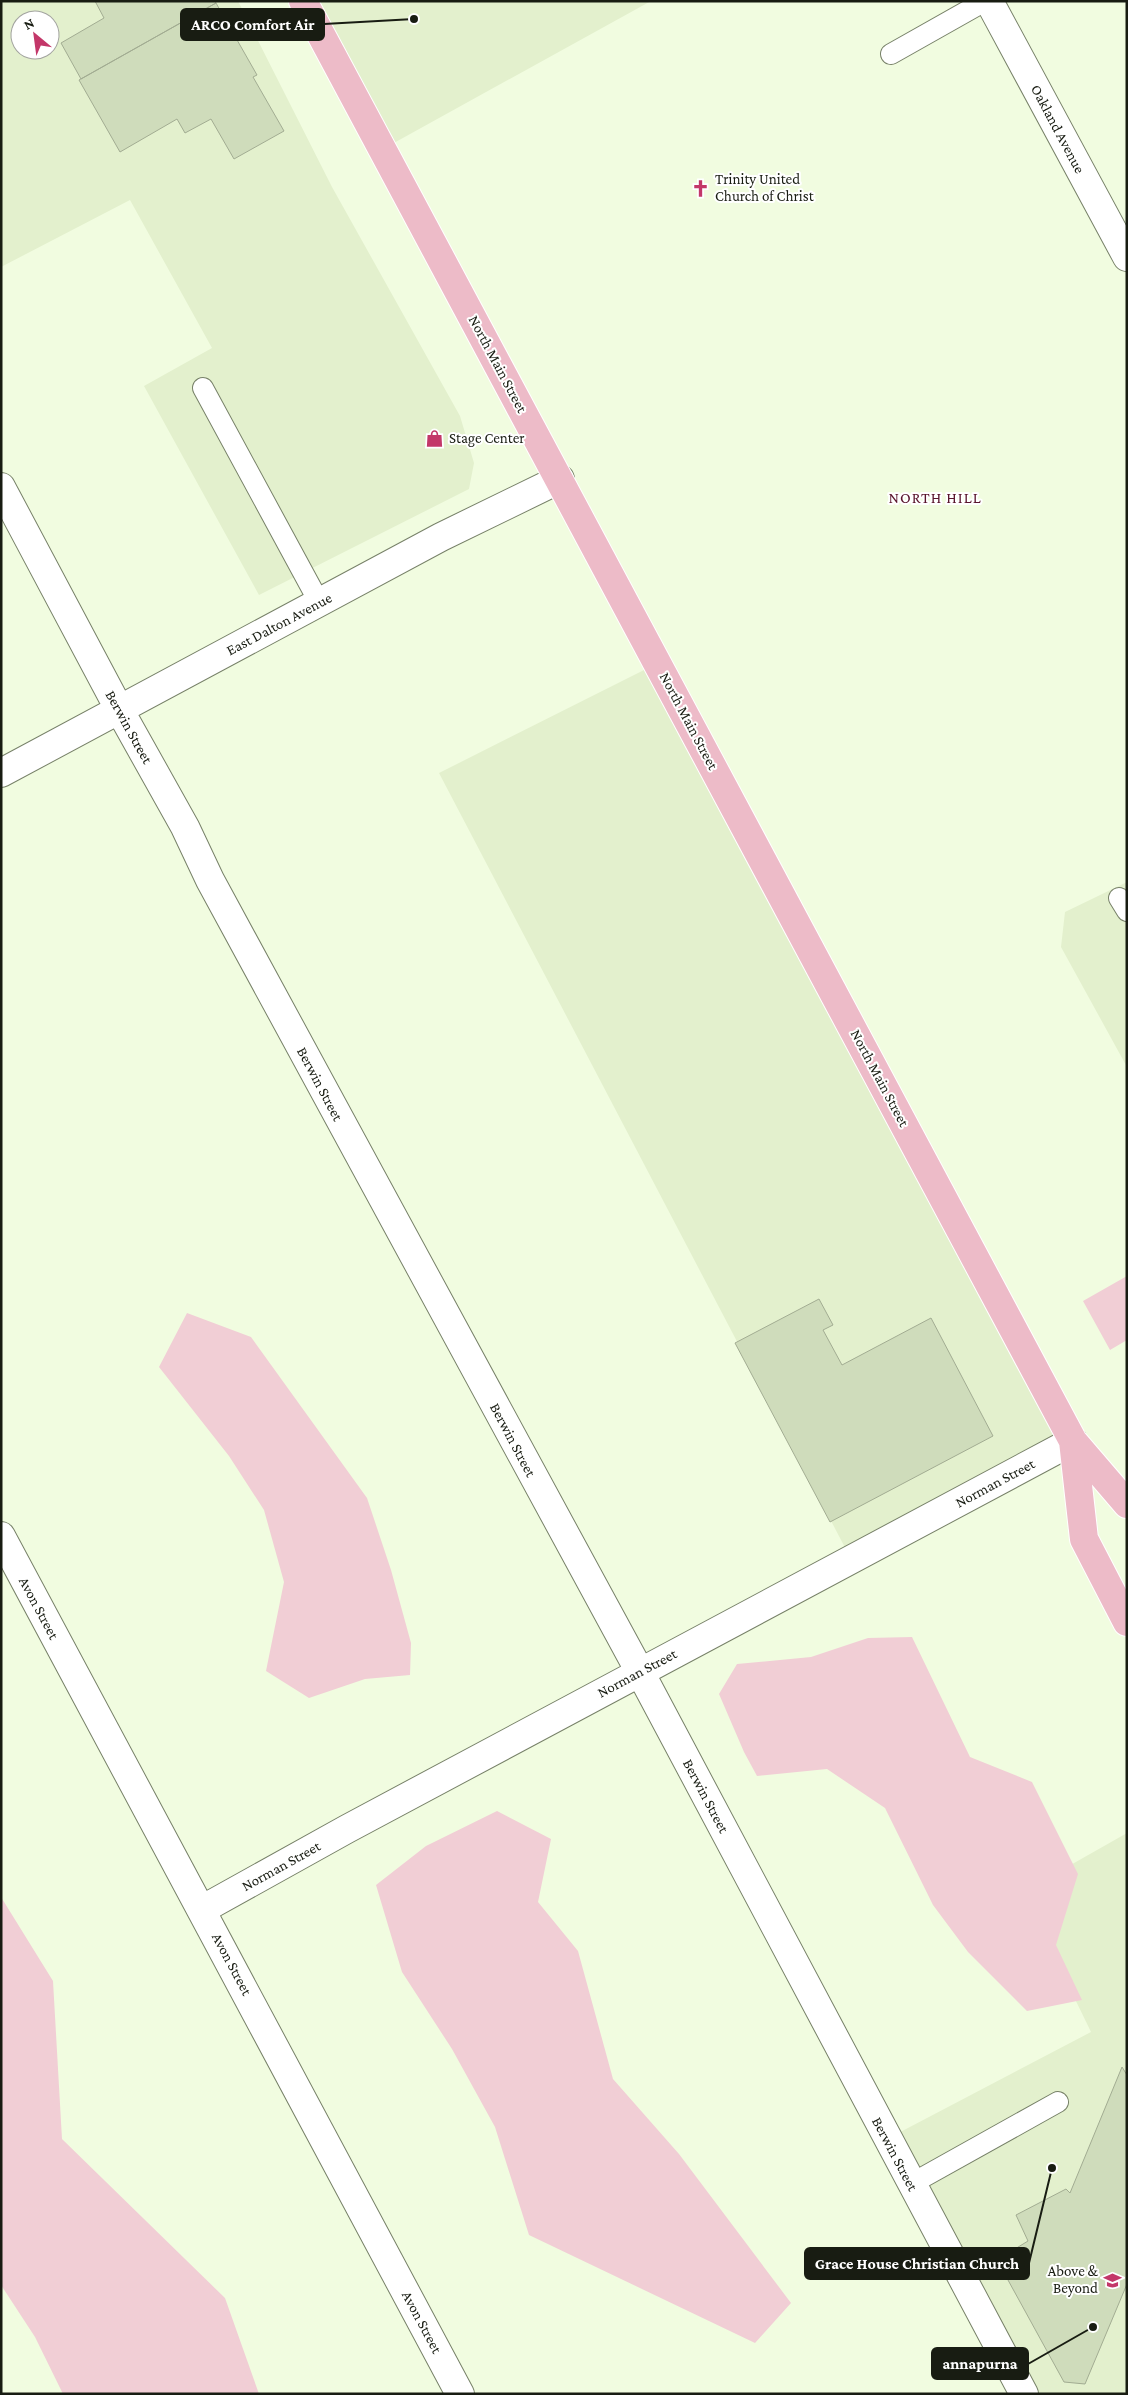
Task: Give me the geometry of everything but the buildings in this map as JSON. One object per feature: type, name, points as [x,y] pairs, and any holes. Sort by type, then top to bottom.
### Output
[{"type":"main road","name":"North Main Street","points":[[303,1],[1073,1441],[1127,1504]]},
{"type":"main road","name":"North Main Street","points":[[1073,1441],[1084,1539],[1127,1622]]},
{"type":"street","name":"Oakland Avenue","points":[[989,1],[1127,257]]},
{"type":"street","name":"East Dalton Avenue","points":[[1,773],[441,537],[560,479]]},
{"type":"street","name":"Berwin Street","points":[[1,486],[119,710],[185,827],[210,880],[640,1672],[1024,2394]]},
{"type":"street","name":"Norman Street","points":[[203,1909],[640,1672],[1073,1441]]},
{"type":"street","name":"Avon Street","points":[[1,1536],[203,1909],[460,2394]]},
{"type":"lane","points":[[891,54],[985,1]]},
{"type":"lane","points":[[203,388],[319,602]]},
{"type":"lane","points":[[911,2184],[1058,2102]]},
{"type":"shaded area","points":[[238,1],[332,187],[460,416],[474,463],[469,489],[259,595],[144,386],[212,348],[130,200],[1,267],[1,2]]},
{"type":"shaded area","points":[[303,1],[651,1],[383,149]]},
{"type":"shaded area","points":[[658,663],[1073,1441],[851,1559],[439,773]]},
{"type":"shaded area","points":[[1127,882],[1127,1067],[1061,947],[1065,912]]},
{"type":"shaded area","points":[[1127,1276],[1127,1340],[1110,1350],[1083,1301]]},
{"type":"shaded area","points":[[187,1313],[251,1337],[367,1498],[391,1570],[411,1643],[410,1675],[365,1679],[309,1698],[266,1671],[284,1582],[264,1510],[229,1456],[159,1367]]},
{"type":"shaded area","points":[[912,1637],[970,1757],[1032,1782],[1078,1874],[1056,1945],[1082,2000],[1027,2011],[968,1952],[933,1905],[885,1808],[827,1769],[757,1776],[744,1752],[719,1694],[737,1664],[811,1657],[868,1638]]},
{"type":"shaded area","points":[[497,1811],[551,1839],[538,1902],[578,1951],[613,2079],[679,2154],[791,2303],[755,2343],[529,2235],[495,2127],[452,2049],[402,1972],[376,1885],[426,1846]]},
{"type":"shaded area","points":[[1127,1833],[1127,2394],[1024,2394],[887,2139],[1091,2032],[1023,1892]]},
{"type":"shaded area","points":[[1,1897],[53,1981],[62,2139],[225,2298],[259,2394],[63,2394],[35,2337],[1,2285]]},
{"type":"place","name":"ARCO Comfort Air","points":[[414,19]]},
{"type":"place","name":"Trinity United Church of Christ","points":[[701,188]]},
{"type":"place","name":"Stage Center","points":[[435,438]]},
{"type":"place","name":"Grace House Christian Church","points":[[1052,2168]]},
{"type":"place","name":"Above & Beyond","points":[[1112,2280]]},
{"type":"place","name":"annapurna","points":[[1093,2327]]},
{"type":"district","name":"NORTH HILL","points":[[935,497]]}]
